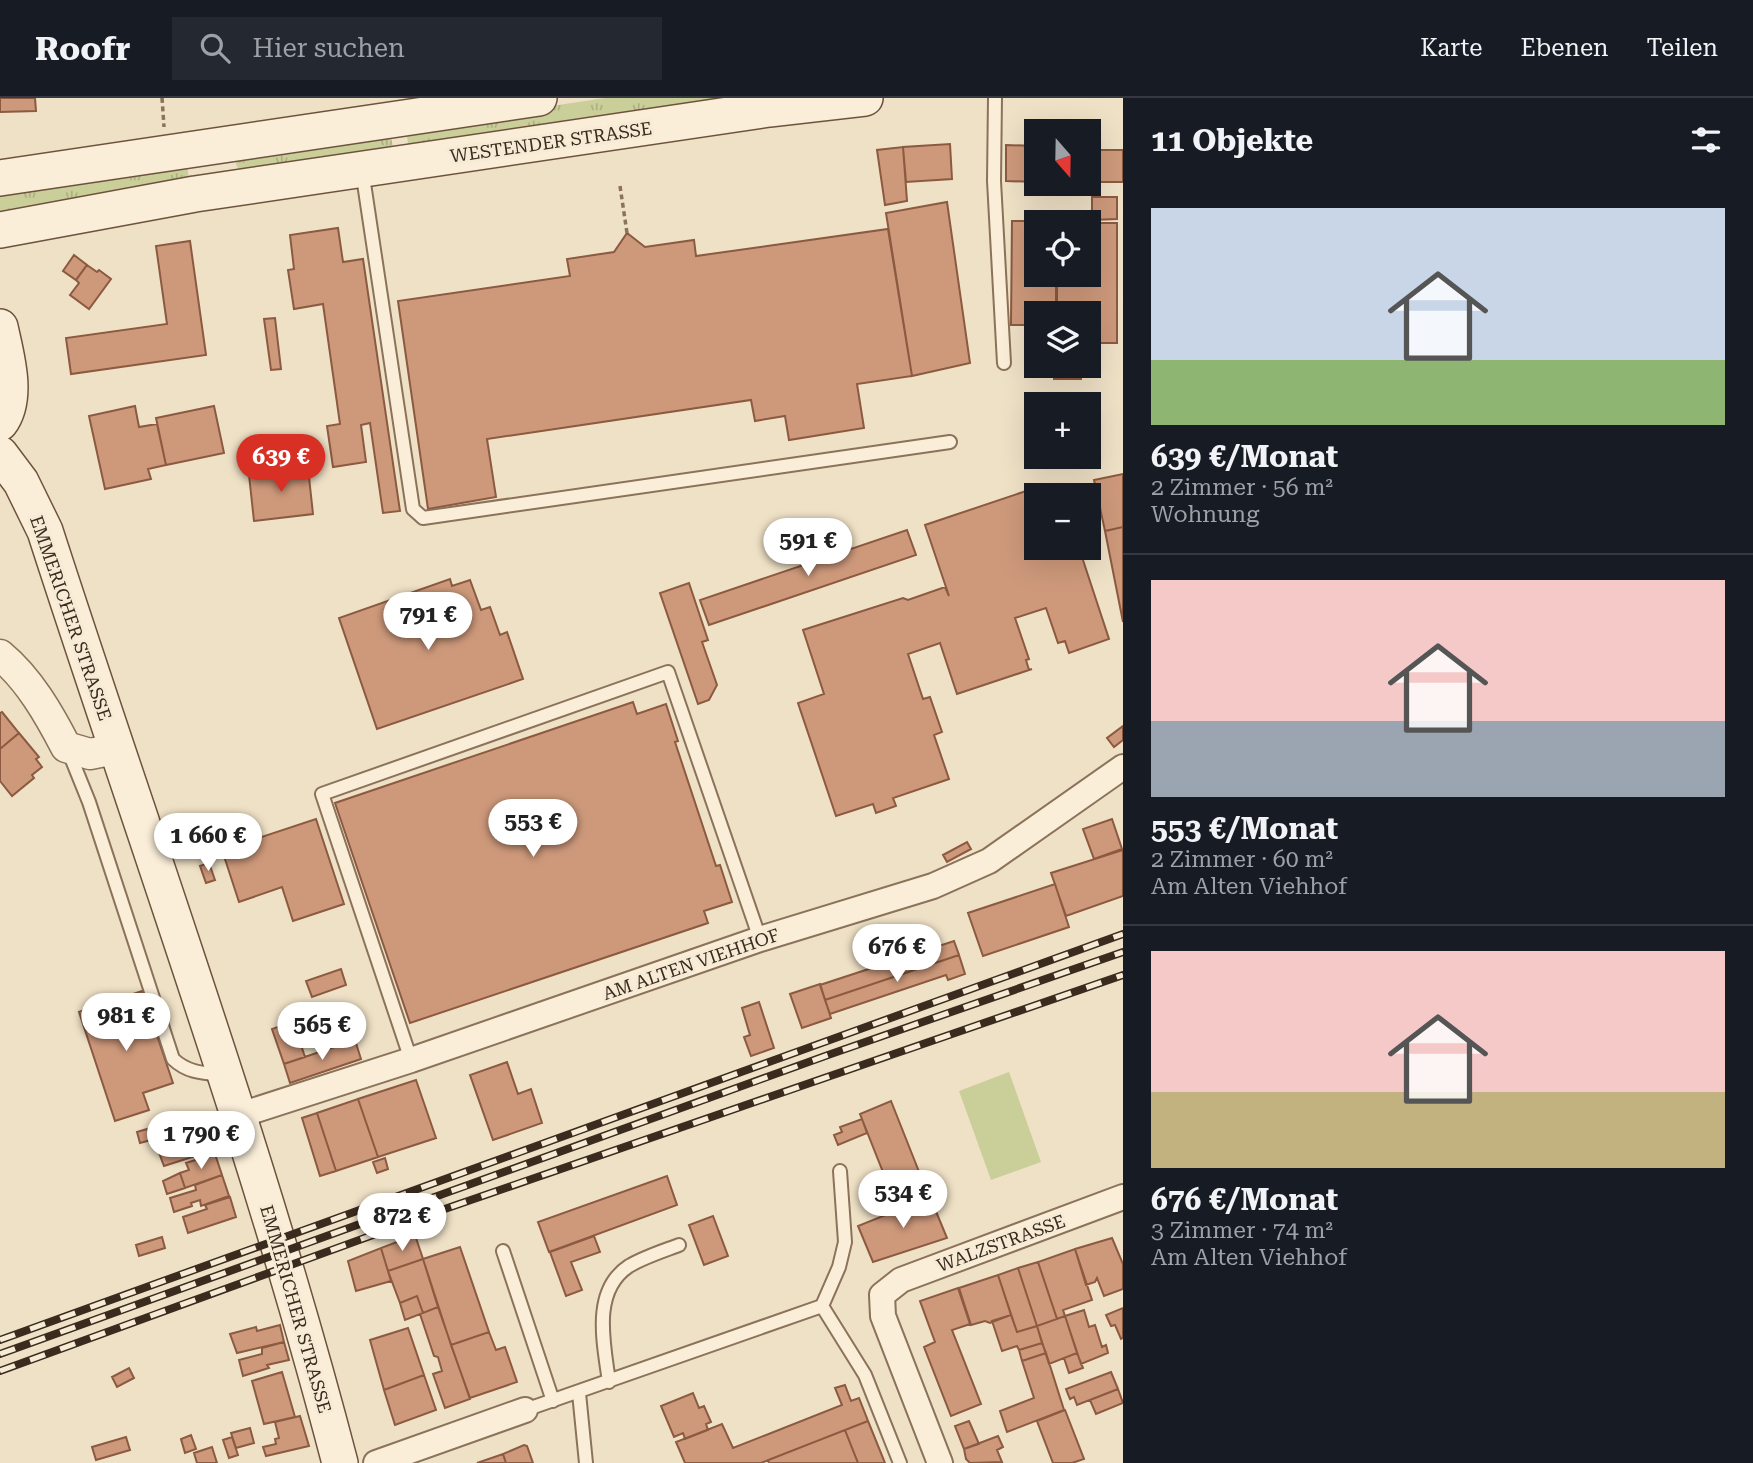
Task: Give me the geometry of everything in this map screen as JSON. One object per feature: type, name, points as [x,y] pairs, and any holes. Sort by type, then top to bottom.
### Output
[{"type":"main road","points":[[0,178],[236,142],[443,105],[539,98]]},
{"type":"main road","name":"WESTENDER STRASSE","points":[[0,230],[237,188],[769,109],[865,98]]},
{"type":"main road","points":[[236,142],[227,154],[224,168],[227,179],[237,188]]},
{"type":"main road","points":[[0,327],[9,370],[9,396],[4,418],[0,423]]},
{"type":"main road","name":"EMMERICHER STRASSE","points":[[0,453],[21,482],[45,531],[225,1076],[308,1340],[340,1463]]},
{"type":"street","points":[[0,655],[12,665],[49,715],[66,747],[90,754],[115,749]]},
{"type":"street","name":"AM ALTEN VIEHHOF","points":[[237,1116],[411,1060],[760,939],[933,886],[989,861],[1123,767]]},
{"type":"street","name":"WALZSTRASSE","points":[[940,1463],[883,1316],[881,1294],[901,1280],[1123,1198]]},
{"type":"street","points":[[376,1463],[525,1410]]},
{"type":"lane","points":[[995,98],[994,181],[1004,362]]},
{"type":"lane","points":[[362,169],[413,509],[423,518],[950,442]]},
{"type":"lane","points":[[411,1060],[322,794],[655,677],[668,673],[760,939]]},
{"type":"lane","points":[[66,747],[89,802],[173,1059],[181,1067],[194,1073],[225,1076]]},
{"type":"lane","points":[[525,1410],[822,1306],[839,1267],[845,1242],[840,1171]]},
{"type":"lane","points":[[609,1382],[604,1343],[605,1294],[613,1281],[628,1267],[679,1245]]},
{"type":"lane","points":[[503,1251],[553,1401]]},
{"type":"lane","points":[[822,1306],[865,1375],[900,1463]]},
{"type":"lane","points":[[579,1393],[586,1463]]},
{"type":"path","points":[[620,186],[627,233]]},
{"type":"green space","points":[[605,98],[786,98],[409,152],[406,128]]},
{"type":"green space","points":[[390,130],[394,154],[241,174],[236,164],[237,158]]},
{"type":"green space","points":[[186,154],[190,191],[0,220],[0,188]]},
{"type":"green space","points":[[1009,1072],[1041,1162],[991,1180],[959,1091]]},
{"type":"building","points":[[0,98],[35,98],[36,111],[0,112]]},
{"type":"building","points":[[950,144],[952,179],[906,182],[903,147]]},
{"type":"building","points":[[1006,145],[1024,146],[1024,182],[1006,181]]},
{"type":"building","points":[[903,147],[907,201],[885,205],[877,150]]},
{"type":"building","points":[[1101,150],[1123,150],[1123,182],[1101,182]]},
{"type":"building","points":[[1092,197],[1117,197],[1117,219],[1101,220],[1101,210],[1092,210]]},
{"type":"building","points":[[947,202],[970,363],[912,376],[886,213]]},
{"type":"building","points":[[1012,221],[1024,221],[1024,287],[1056,287],[1056,301],[1024,301],[1024,325],[1011,325]]},
{"type":"building","points":[[1101,223],[1117,223],[1117,343],[1101,343],[1101,301],[1057,301],[1057,287],[1101,287]]},
{"type":"building","points":[[338,228],[343,262],[363,259],[400,511],[383,513],[370,423],[361,425],[366,462],[333,467],[327,426],[340,424],[323,304],[294,309],[288,270],[294,269],[290,235]]},
{"type":"building","points":[[888,229],[912,376],[857,384],[864,428],[789,440],[785,416],[755,421],[751,400],[487,439],[496,497],[428,509],[398,301],[570,276],[567,259],[614,252],[627,233],[645,247],[694,240],[696,256]]},
{"type":"building","points":[[190,241],[206,355],[71,374],[66,338],[167,324],[156,246]]},
{"type":"building","points":[[74,255],[87,265],[76,280],[63,271]]},
{"type":"building","points":[[87,265],[111,279],[89,309],[70,295],[79,283],[76,280]]},
{"type":"building","points":[[275,318],[281,369],[271,370],[264,319]]},
{"type":"building","points":[[135,406],[139,427],[157,424],[166,465],[148,469],[151,479],[105,489],[89,416]]},
{"type":"building","points":[[214,406],[224,453],[166,465],[156,418]]},
{"type":"building","points":[[308,468],[313,514],[254,521],[249,475]]},
{"type":"building","points":[[1123,474],[1123,527],[1105,531],[1101,512],[1101,483],[1095,483],[1094,480]]},
{"type":"building","points":[[1024,492],[1024,560],[1083,560],[1109,639],[1069,653],[1065,641],[1058,643],[1046,608],[1015,618],[1029,659],[1026,660],[1029,670],[957,694],[940,643],[908,654],[923,699],[930,697],[942,732],[934,735],[949,779],[893,798],[896,806],[876,813],[873,804],[836,816],[798,703],[824,694],[803,630],[945,587],[949,596],[925,525]]},
{"type":"building","points":[[1123,527],[1123,622],[1105,531]]},
{"type":"building","points":[[907,530],[916,555],[709,625],[700,600]]},
{"type":"building","points":[[450,579],[452,586],[470,580],[481,610],[490,607],[500,635],[507,632],[523,679],[377,729],[339,618]]},
{"type":"building","points":[[689,583],[708,640],[702,642],[717,685],[709,700],[698,704],[660,593]]},
{"type":"building","points":[[633,702],[637,714],[666,704],[678,741],[675,742],[716,866],[720,865],[732,902],[704,911],[708,923],[410,1023],[335,803]]},
{"type":"building","points":[[2,712],[19,733],[0,749],[0,713]]},
{"type":"building","points":[[1123,726],[1123,740],[1114,747],[1107,738]]},
{"type":"building","points":[[19,733],[39,757],[36,759],[42,767],[32,775],[34,778],[12,796],[0,781],[0,749]]},
{"type":"building","points":[[316,819],[344,904],[293,921],[282,887],[239,902],[222,850]]},
{"type":"building","points":[[1112,819],[1122,849],[1094,859],[1083,829]]},
{"type":"building","points":[[967,842],[971,849],[947,862],[943,855]]},
{"type":"building","points":[[1123,850],[1123,896],[1066,916],[1051,873]]},
{"type":"building","points":[[209,863],[215,880],[206,883],[200,866]]},
{"type":"building","points":[[1055,884],[1069,927],[983,956],[968,913]]},
{"type":"building","points":[[954,941],[959,955],[825,1000],[820,985]]},
{"type":"building","points":[[959,955],[965,974],[948,980],[946,975],[830,1014],[825,1000]]},
{"type":"building","points":[[341,969],[346,985],[312,997],[306,981]]},
{"type":"building","points":[[820,984],[831,1018],[802,1028],[790,994]]},
{"type":"building","points":[[142,991],[173,1083],[143,1093],[149,1110],[115,1121],[79,1012]]},
{"type":"building","points":[[759,1002],[774,1048],[751,1056],[744,1037],[750,1035],[742,1008]]},
{"type":"building","points":[[298,1020],[305,1042],[302,1048],[305,1057],[284,1064],[272,1029]]},
{"type":"building","points":[[355,1040],[361,1059],[290,1083],[284,1064]]},
{"type":"building","points":[[507,1062],[518,1094],[531,1089],[542,1123],[493,1140],[470,1075]]},
{"type":"building","points":[[416,1080],[436,1138],[378,1157],[358,1099]]},
{"type":"building","points":[[358,1099],[378,1157],[336,1171],[317,1113]]},
{"type":"building","points":[[891,1101],[929,1197],[898,1210],[860,1114]]},
{"type":"building","points":[[317,1113],[336,1171],[320,1176],[302,1118]]},
{"type":"building","points":[[203,1117],[214,1150],[164,1166],[158,1150],[177,1143],[172,1128]]},
{"type":"building","points":[[862,1119],[867,1133],[838,1145],[834,1135],[842,1132],[840,1127]]},
{"type":"building","points":[[147,1129],[151,1140],[140,1143],[137,1132]]},
{"type":"building","points":[[215,1154],[222,1175],[185,1188],[180,1173],[189,1170],[186,1163]]},
{"type":"building","points":[[385,1158],[388,1169],[377,1173],[373,1162]]},
{"type":"building","points":[[180,1173],[185,1188],[167,1194],[163,1181]]},
{"type":"building","points":[[222,1175],[229,1196],[201,1206],[200,1200],[174,1212],[170,1198],[196,1190],[195,1185]]},
{"type":"building","points":[[667,1176],[677,1205],[549,1252],[538,1222]]},
{"type":"building","points":[[230,1197],[236,1217],[188,1233],[183,1217],[207,1209],[205,1205]]},
{"type":"building","points":[[930,1197],[947,1238],[873,1262],[858,1226]]},
{"type":"building","points":[[713,1216],[728,1256],[704,1265],[689,1225]]},
{"type":"building","points":[[415,1235],[423,1259],[388,1271],[381,1248]]},
{"type":"building","points":[[594,1236],[600,1252],[571,1262],[582,1290],[566,1296],[550,1252]]},
{"type":"building","points":[[162,1237],[165,1248],[139,1256],[136,1245]]},
{"type":"building","points":[[1112,1238],[1123,1264],[1123,1289],[1104,1296],[1097,1278],[1095,1282],[1086,1285],[1075,1249]]},
{"type":"building","points":[[460,1247],[489,1332],[451,1345],[423,1259]]},
{"type":"building","points":[[381,1248],[391,1281],[356,1291],[348,1261]]},
{"type":"building","points":[[1075,1249],[1092,1300],[1063,1310],[1065,1316],[1057,1319],[1038,1262]]},
{"type":"building","points":[[423,1259],[438,1307],[423,1313],[417,1296],[400,1303],[388,1271]]},
{"type":"building","points":[[1038,1262],[1057,1319],[1037,1326],[1018,1268]]},
{"type":"building","points":[[1018,1268],[1037,1326],[1017,1332],[998,1275]]},
{"type":"building","points":[[998,1275],[1011,1315],[990,1323],[985,1321],[971,1325],[959,1288]]},
{"type":"building","points":[[958,1288],[970,1324],[952,1330],[981,1404],[951,1416],[924,1347],[935,1342],[920,1301]]},
{"type":"building","points":[[417,1296],[423,1313],[405,1320],[400,1303]]},
{"type":"building","points":[[438,1307],[470,1399],[445,1408],[433,1374],[442,1371],[420,1314]]},
{"type":"building","points":[[1123,1308],[1121,1339],[1115,1325],[1111,1326],[1106,1315]]},
{"type":"building","points":[[1084,1310],[1089,1327],[1095,1325],[1102,1347],[1106,1345],[1108,1353],[1081,1364],[1065,1316]]},
{"type":"building","points":[[1011,1315],[1017,1332],[1037,1326],[1042,1343],[1019,1350],[1017,1346],[1002,1351],[992,1321]]},
{"type":"building","points":[[1065,1316],[1077,1353],[1049,1364],[1037,1326]]},
{"type":"building","points":[[280,1325],[284,1342],[237,1353],[230,1334],[256,1327],[257,1331]]},
{"type":"building","points":[[408,1328],[424,1375],[384,1390],[370,1340]]},
{"type":"building","points":[[489,1332],[496,1350],[505,1347],[517,1382],[470,1398],[451,1345]]},
{"type":"building","points":[[284,1342],[289,1360],[267,1365],[269,1368],[243,1376],[239,1360],[262,1354],[262,1348]]},
{"type":"building","points":[[1042,1343],[1046,1353],[1022,1361],[1019,1350]]},
{"type":"building","points":[[1046,1353],[1064,1410],[1007,1432],[1000,1411],[1034,1398],[1022,1361]]},
{"type":"building","points":[[1077,1353],[1083,1368],[1069,1373],[1064,1358]]},
{"type":"building","points":[[129,1368],[134,1378],[117,1387],[112,1377]]},
{"type":"building","points":[[282,1372],[295,1417],[264,1424],[252,1381]]},
{"type":"building","points":[[1111,1372],[1118,1389],[1077,1405],[1074,1397],[1070,1399],[1066,1389]]},
{"type":"building","points":[[424,1375],[436,1410],[395,1425],[384,1390]]},
{"type":"building","points":[[845,1385],[851,1401],[859,1398],[868,1421],[761,1463],[685,1463],[676,1442],[722,1424],[733,1448],[842,1405],[835,1388]]},
{"type":"building","points":[[1118,1389],[1123,1403],[1096,1414],[1090,1400]]},
{"type":"building","points":[[693,1393],[699,1408],[704,1406],[711,1422],[706,1424],[708,1430],[685,1439],[683,1433],[674,1437],[661,1406]]},
{"type":"building","points":[[1065,1410],[1084,1459],[1072,1463],[1053,1463],[1037,1421]]},
{"type":"building","points":[[300,1416],[309,1446],[266,1456],[263,1447],[276,1444],[275,1439],[279,1438],[275,1422]]},
{"type":"building","points":[[868,1421],[885,1463],[858,1463],[845,1430]]},
{"type":"building","points":[[969,1421],[979,1444],[964,1449],[955,1426]]},
{"type":"building","points":[[250,1428],[254,1443],[236,1448],[231,1433]]},
{"type":"building","points":[[845,1430],[858,1463],[769,1463],[768,1460]]},
{"type":"building","points":[[191,1435],[196,1449],[185,1453],[181,1439]]},
{"type":"building","points":[[998,1436],[1003,1447],[997,1450],[1002,1462],[970,1463],[966,1459],[964,1449]]},
{"type":"building","points":[[126,1437],[130,1450],[96,1460],[92,1447]]},
{"type":"building","points":[[232,1437],[238,1455],[229,1458],[223,1440]]},
{"type":"building","points":[[527,1446],[533,1463],[506,1463],[503,1454]]},
{"type":"building","points":[[212,1447],[217,1463],[197,1463],[194,1453]]},
{"type":"building","points":[[503,1454],[506,1463],[477,1463]]},
{"type":"railway","points":[[0,1340],[1123,934]]},
{"type":"railway","points":[[0,1354],[828,1055],[1123,952]]},
{"type":"railway","points":[[0,1371],[436,1212],[1123,975]]}]
